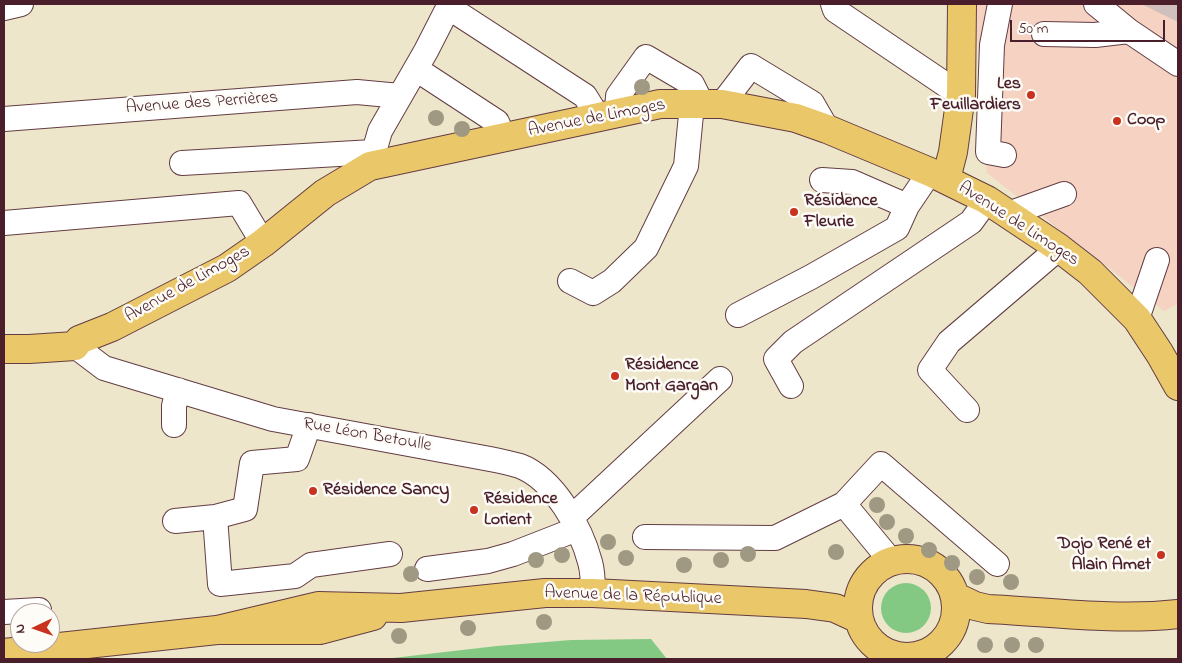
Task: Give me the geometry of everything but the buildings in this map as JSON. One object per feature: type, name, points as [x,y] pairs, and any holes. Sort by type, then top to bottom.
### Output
[{"type":"main road","points":[[938,176],[954,148],[962,95],[962,4]]},
{"type":"main road","name":"Avenue de Limoges","points":[[4,349],[75,346],[79,340],[112,327],[227,268],[264,243],[325,193],[372,159],[503,137],[660,104],[705,104],[796,118],[938,176],[997,207],[1059,248],[1090,272],[1136,319],[1160,354],[1178,386]]},
{"type":"main road","points":[[906,558],[922,561],[936,568],[948,579],[956,598],[955,618],[953,626],[944,640],[931,650],[904,657],[880,648],[870,640],[847,613],[867,579],[878,568],[891,561],[906,558]]},
{"type":"main road","name":"Avenue de la République","points":[[4,653],[217,630],[318,606],[401,608],[545,593],[593,592],[796,604],[847,613]]},
{"type":"main road","points":[[956,598],[988,609],[1129,617],[1178,614]]},
{"type":"main road","points":[[953,626],[988,609]]},
{"type":"street","points":[[4,8],[21,4]]},
{"type":"street","points":[[833,4],[835,10],[962,95]]},
{"type":"street","points":[[954,148],[996,153],[992,45],[1000,4]]},
{"type":"street","points":[[1096,4],[1129,31],[1178,64]]},
{"type":"street","points":[[182,163],[372,159],[380,131],[416,69],[449,6],[585,96],[608,115],[618,96],[646,57],[692,84],[705,104]]},
{"type":"street","points":[[1044,34],[1095,36],[1129,31]]},
{"type":"street","points":[[570,281],[593,293],[612,281],[646,248],[686,166],[705,104],[751,66],[812,103],[826,130]]},
{"type":"street","points":[[416,69],[497,122],[503,137]]},
{"type":"street","name":"Avenue des Perrières","points":[[4,119],[357,92],[400,96]]},
{"type":"street","points":[[738,315],[811,277],[897,228],[907,206],[938,176]]},
{"type":"street","points":[[822,180],[852,182],[907,206]]},
{"type":"street","points":[[791,386],[776,359],[793,342],[970,222],[997,207],[1064,194]]},
{"type":"street","points":[[4,223],[239,203],[264,243]]},
{"type":"street","points":[[967,410],[930,370],[949,342],[1059,248]]},
{"type":"street","points":[[1136,319],[1157,260]]},
{"type":"street","name":"Rue Léon Betoulle","points":[[75,346],[104,368],[273,419],[521,466],[540,479],[556,495],[575,523],[591,562],[593,592]]},
{"type":"street","points":[[427,569],[488,561],[513,554],[575,523],[720,379]]},
{"type":"street","points":[[174,425],[174,406],[178,390]]},
{"type":"street","points":[[175,521],[215,518],[245,509],[252,463],[297,459],[309,425]]},
{"type":"street","points":[[645,537],[775,538],[844,504],[881,464],[997,564]]},
{"type":"street","points":[[844,504],[891,561]]},
{"type":"street","points":[[215,518],[220,584],[295,576],[311,565],[390,554]]},
{"type":"shaded area","points":[[975,4],[1141,4],[1178,22],[1178,304],[1164,311],[987,173]]},
{"type":"shaded area","points":[[1141,4],[1178,4],[1178,22]]},
{"type":"green space","points":[[906,583],[915,585],[926,594],[931,608],[929,617],[920,628],[906,633],[897,631],[886,622],[881,608],[883,599],[892,588]]},
{"type":"green space","points":[[651,639],[667,659],[384,659],[497,646],[571,640]]},
{"type":"place","name":"Les Feuillardiers","points":[[1031,95]]},
{"type":"place","name":"Coop","points":[[1117,121]]},
{"type":"place","name":"Résidence Fleurie","points":[[794,212]]},
{"type":"place","name":"Résidence Mont Gargan","points":[[615,376]]},
{"type":"place","name":"Résidence Sancy","points":[[313,491]]},
{"type":"place","name":"Résidence Lorient","points":[[474,510]]},
{"type":"place","name":"Dojo René et Alain Amet","points":[[1161,555]]}]
